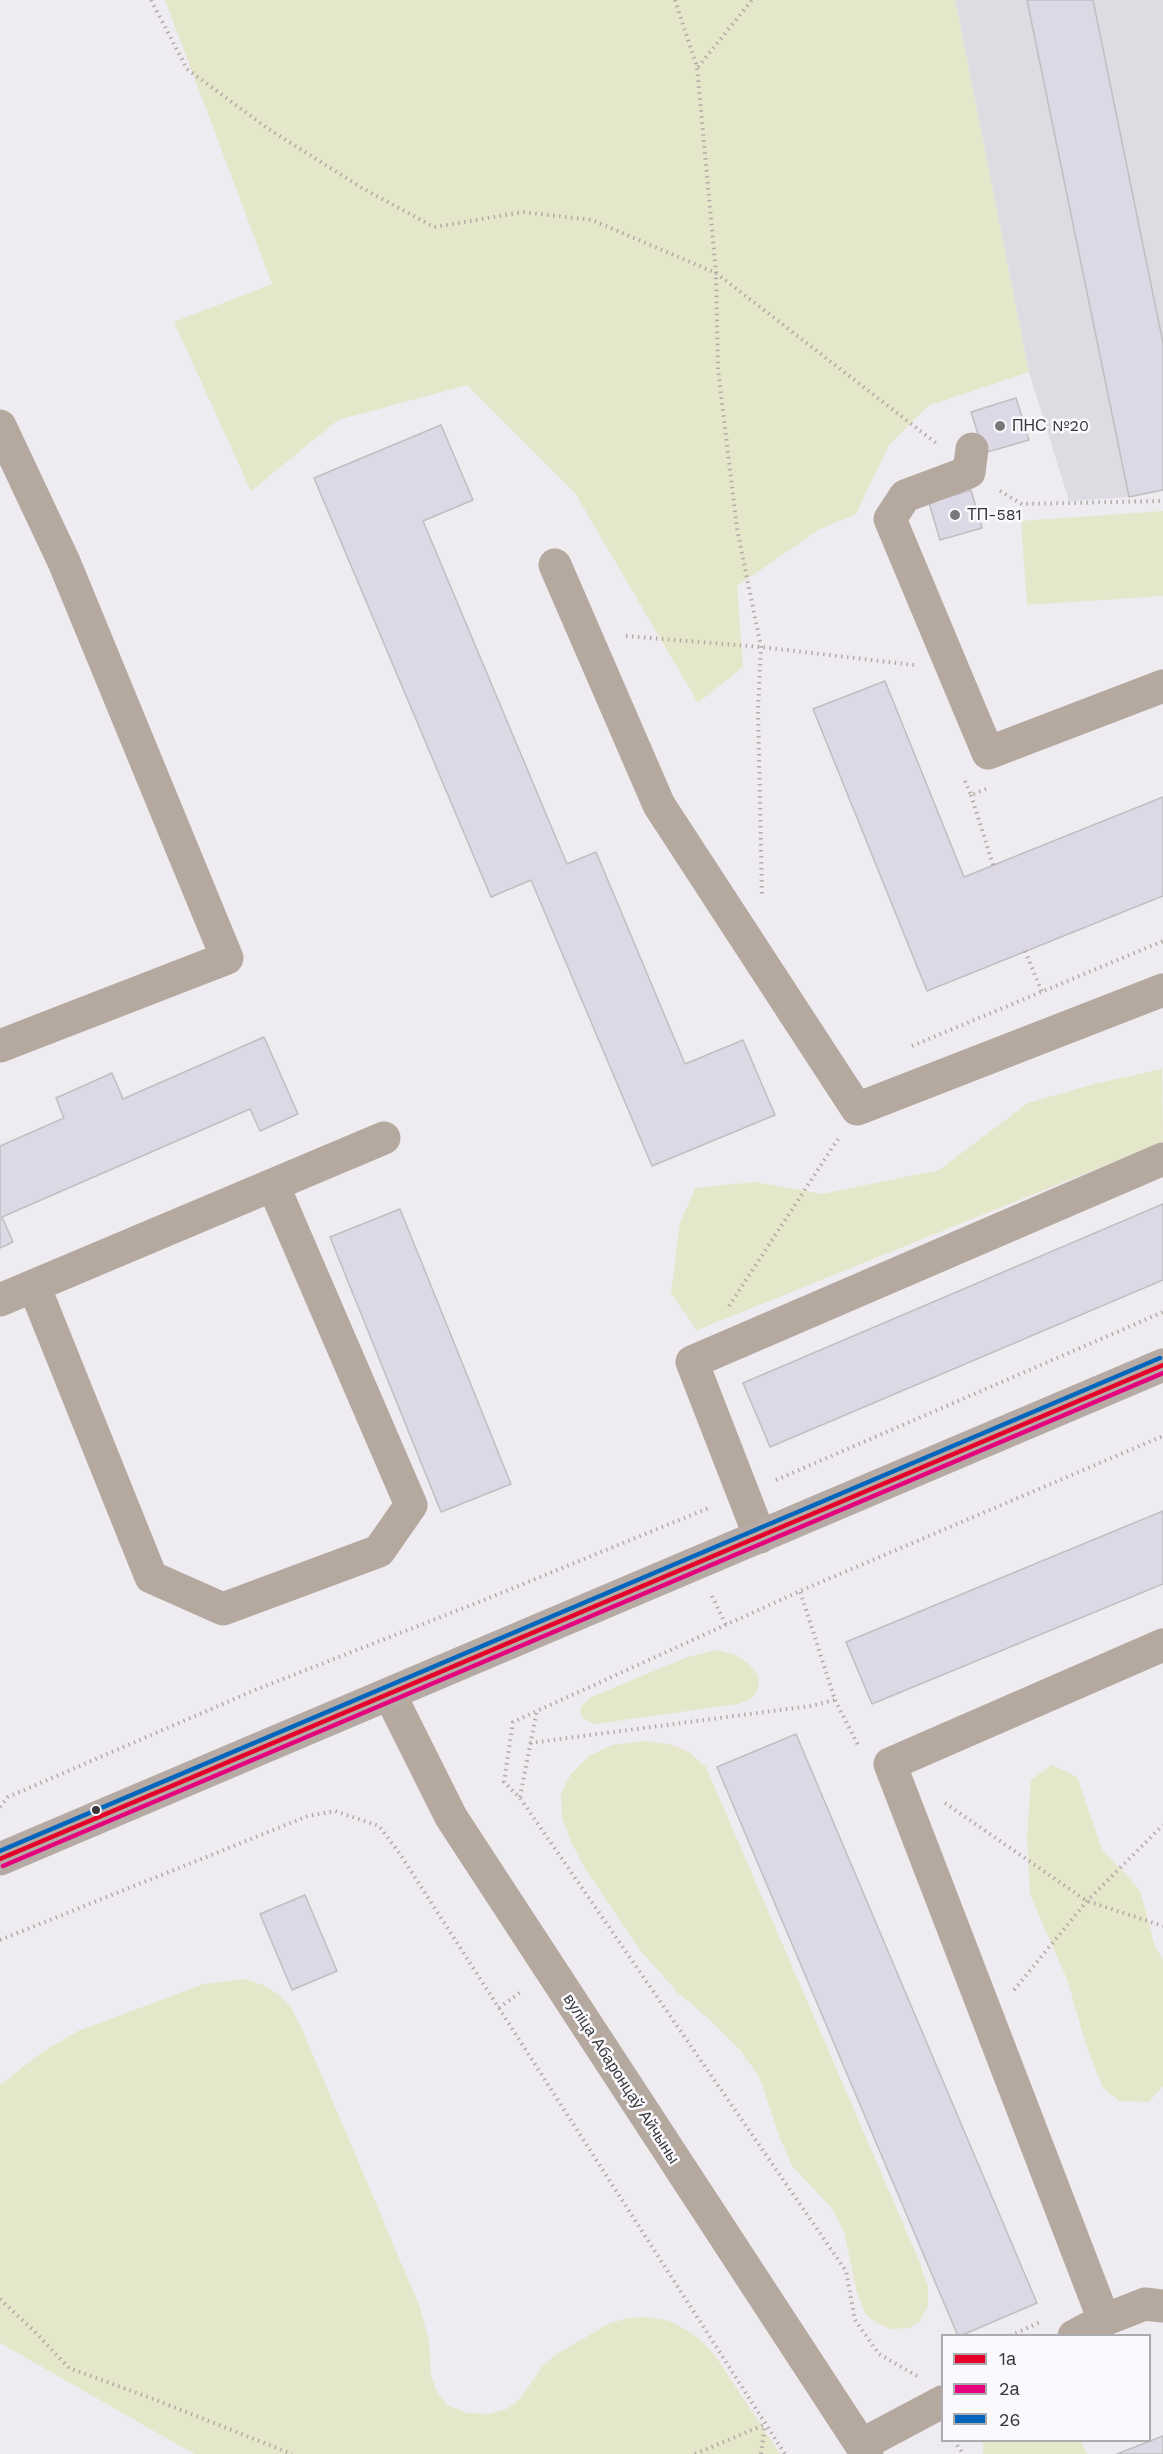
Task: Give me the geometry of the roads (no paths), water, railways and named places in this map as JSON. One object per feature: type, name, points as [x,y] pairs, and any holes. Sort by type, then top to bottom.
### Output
[{"type":"main road","points":[[0,1859],[1163,1365]]},
{"type":"street","points":[[0,426],[64,562],[227,958],[0,1046]]},
{"type":"street","points":[[970,460],[905,496],[890,519],[988,753],[1163,686]]},
{"type":"street","points":[[555,565],[659,804],[857,1109],[1163,990]]},
{"type":"street","points":[[0,1300],[384,1138]]},
{"type":"street","points":[[760,1537],[693,1362],[1163,1159]]},
{"type":"street","points":[[34,1286],[151,1577],[223,1609],[378,1551],[411,1505],[273,1185]]},
{"type":"street","points":[[1104,2320],[890,1764],[1163,1645]]},
{"type":"street","name":"вуліца Абаронцаў Айчыны","points":[[390,1695],[451,1817],[864,2450]]},
{"type":"street","points":[[1078,2334],[1104,2320],[1145,2304],[1163,2306]]},
{"type":"street","points":[[864,2450],[938,2404]]},
{"type":"place","name":"ПНС №20","points":[[1000,426]]},
{"type":"place","name":"ТП-581","points":[[955,515]]}]
